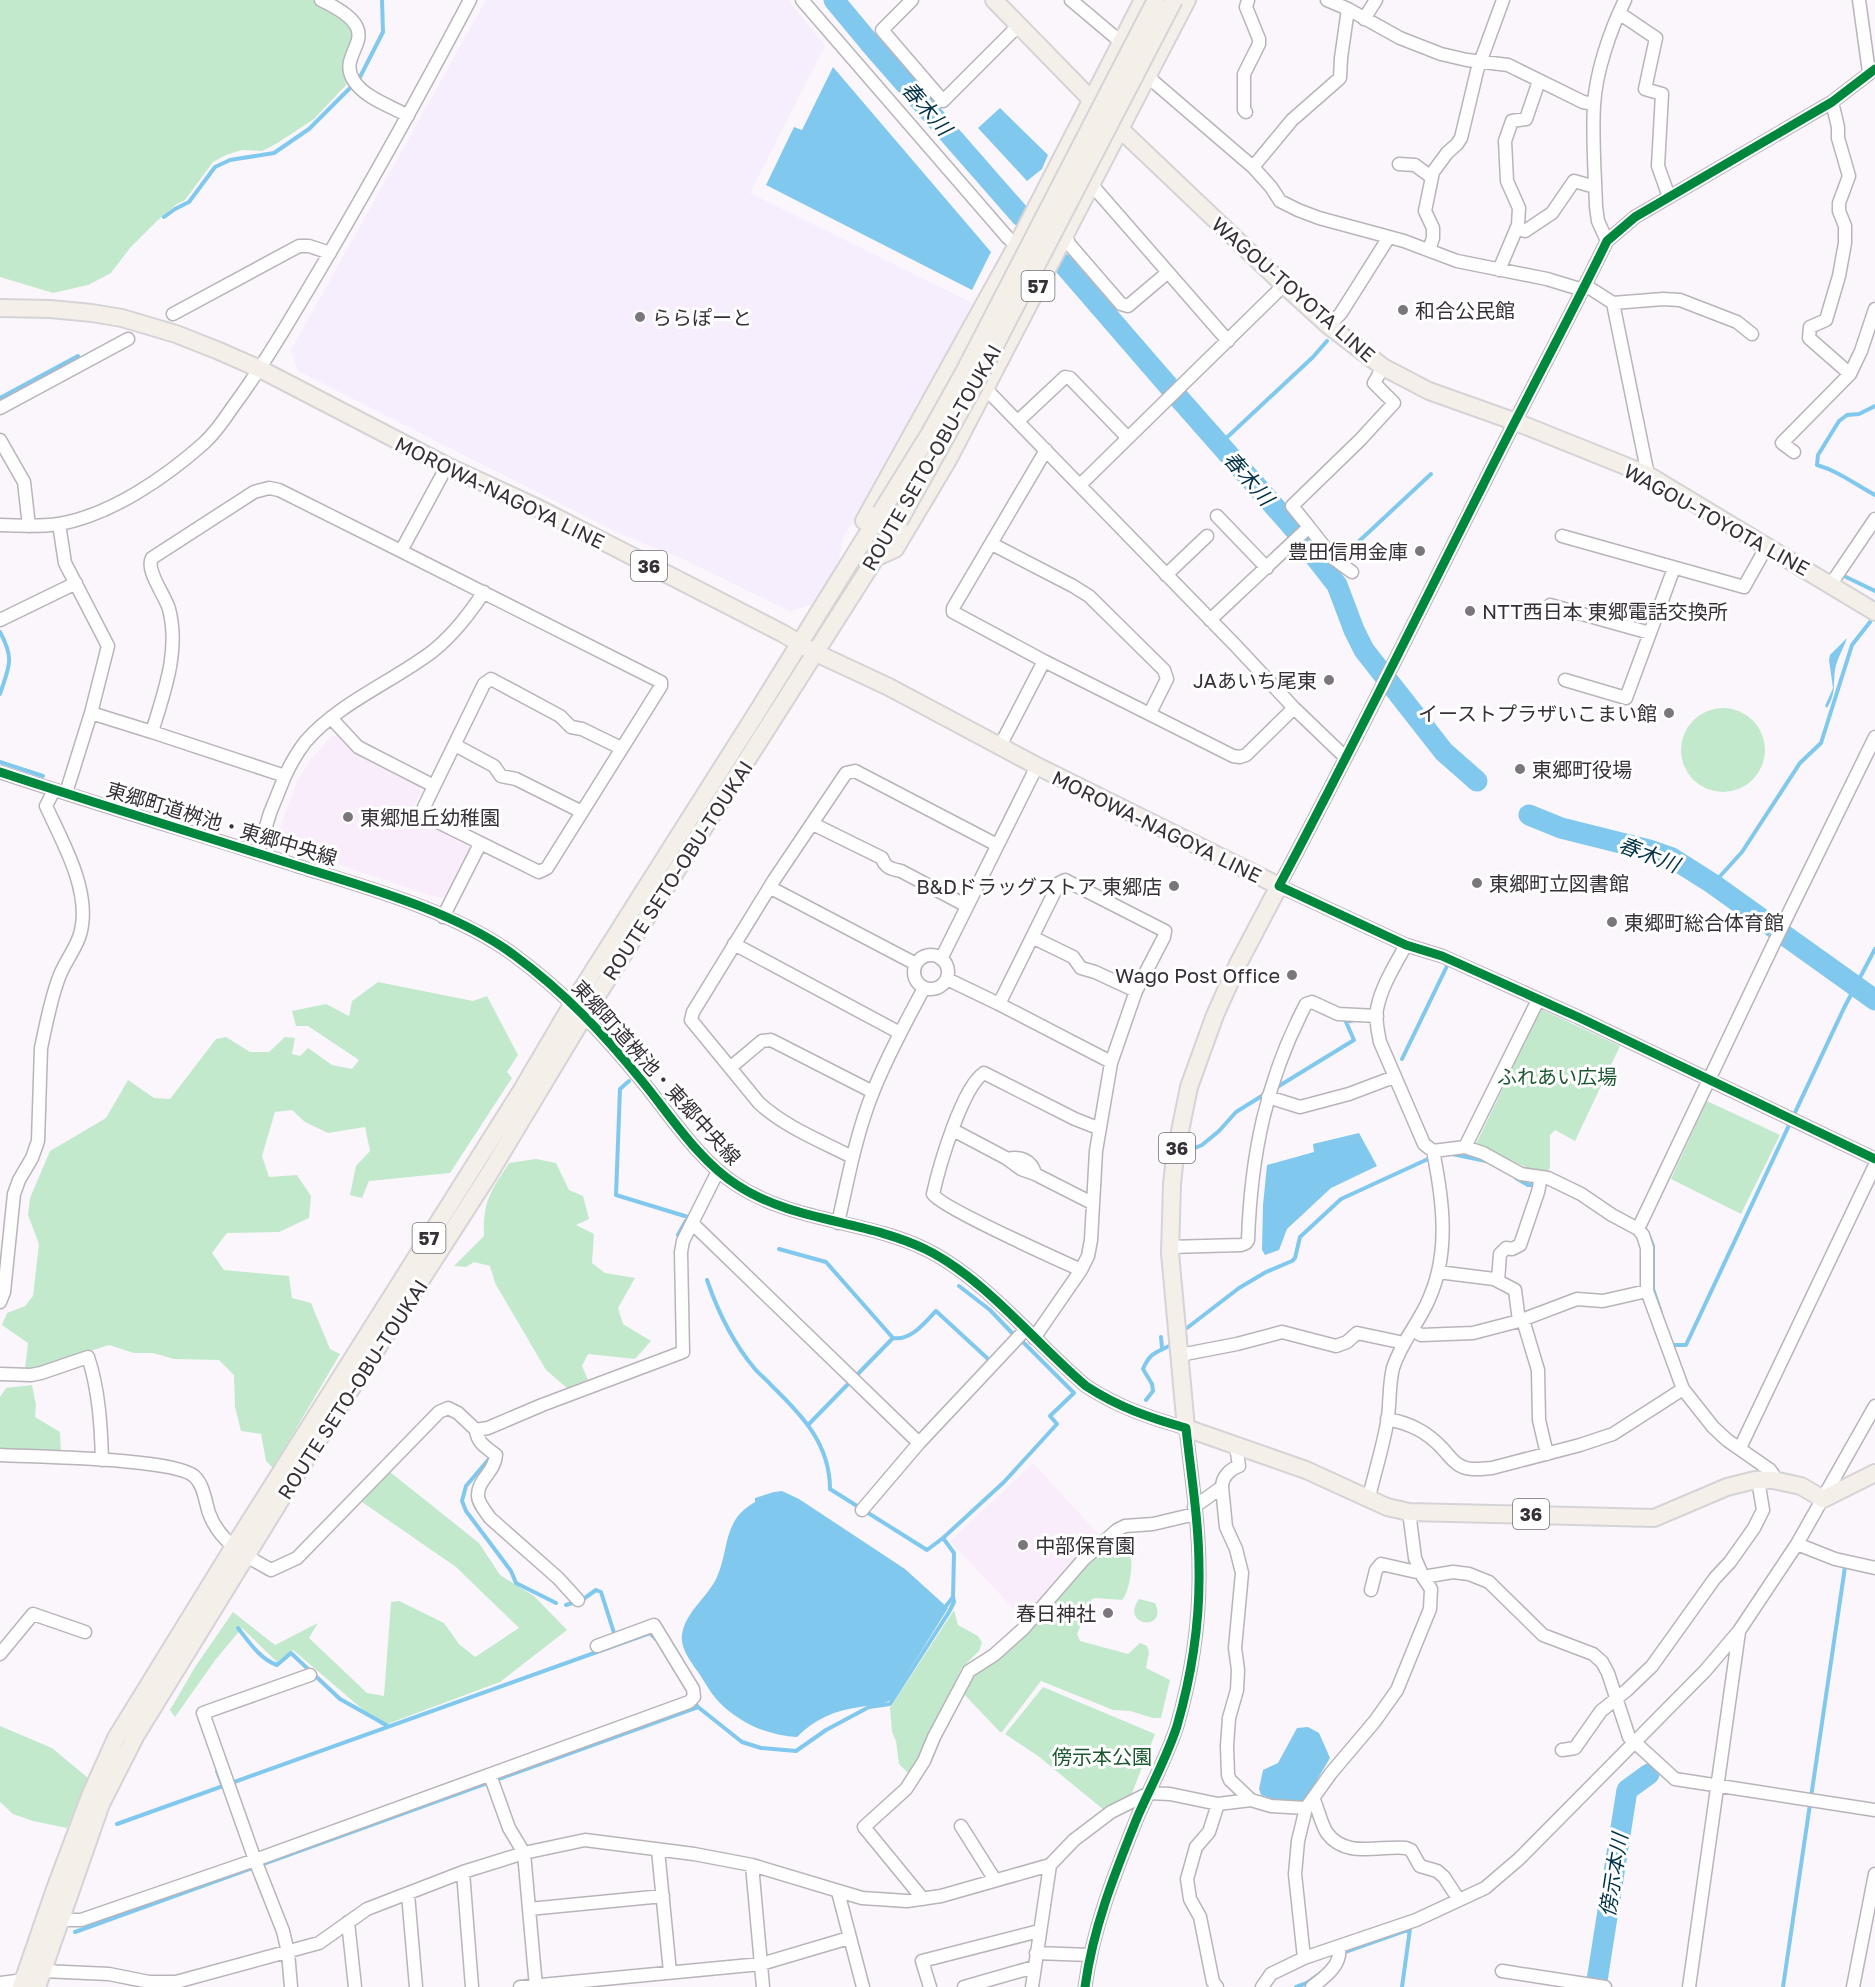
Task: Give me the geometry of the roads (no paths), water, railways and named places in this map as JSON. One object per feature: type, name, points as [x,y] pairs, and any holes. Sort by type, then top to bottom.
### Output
[{"type":"main road","name":"WAGOU-TOYOTA LINE","points":[[994,0],[1119,129],[1284,285],[1329,326],[1383,367],[1436,393],[1516,422],[1648,475],[1875,612]]},
{"type":"main road","name":"57","points":[[855,554],[858,531],[956,358],[1143,0]]},
{"type":"main road","name":"ROUTE SETO-OBU-TOUKAI","points":[[31,1981],[60,1920],[101,1804],[239,1552],[573,1003],[930,434],[1156,0]]},
{"type":"main road","name":"ROUTE SETO-OBU-TOUKAI","points":[[31,1981],[55,1889],[86,1807],[116,1738],[489,1174],[584,1016],[899,520],[989,358],[1174,0]]},
{"type":"main road","name":"57","points":[[873,559],[895,549],[948,460],[1187,0]]},
{"type":"main road","name":"MOROWA-NAGOYA LINE","points":[[0,308],[50,309],[122,318],[176,334],[260,369],[447,466],[536,507],[814,652],[889,687],[1037,766],[1279,886],[1226,991],[1189,1087],[1175,1156],[1170,1247],[1186,1428]]},
{"type":"main road","name":"36","points":[[1186,1428],[1306,1470],[1387,1507],[1409,1512],[1654,1518],[1727,1487],[1766,1480],[1801,1486],[1823,1499]]},
{"type":"main road","points":[[1823,1499],[1875,1473]]},
{"type":"street","points":[[321,0],[334,6],[357,25],[358,41],[350,63],[353,81],[363,91],[408,116]]},
{"type":"street","points":[[0,525],[59,524],[81,518],[122,500],[172,469],[206,442],[260,369],[330,253],[408,116],[470,0]]},
{"type":"street","points":[[802,0],[1043,276]]},
{"type":"street","points":[[912,0],[882,30],[943,101],[1018,26]]},
{"type":"street","points":[[1071,0],[1106,27],[1122,43]]},
{"type":"street","points":[[1246,112],[1244,110],[1244,75],[1260,44],[1246,7],[1248,0]]},
{"type":"street","points":[[1327,0],[1344,5],[1400,38],[1441,54],[1480,63],[1508,65],[1583,102],[1594,104]]},
{"type":"street","points":[[1365,19],[1376,0]]},
{"type":"street","points":[[1429,250],[1433,228],[1425,211],[1431,177],[1447,153],[1458,144],[1461,138],[1480,63],[1503,0]]},
{"type":"street","points":[[1607,241],[1598,221],[1595,187],[1594,104],[1604,56],[1625,0]]},
{"type":"street","points":[[1859,0],[1872,71],[1832,102],[1635,217],[1607,241],[1394,663],[1344,757],[1320,810],[1279,886],[1406,945],[1442,956],[1875,1159]]},
{"type":"street","points":[[1253,167],[1292,120],[1340,78],[1344,5]]},
{"type":"street","points":[[1619,13],[1656,38],[1645,89],[1662,94],[1658,166],[1669,197]]},
{"type":"street","points":[[1147,76],[1253,167],[1280,201],[1298,210],[1389,237],[1457,261],[1584,288],[1613,303],[1680,300],[1737,322],[1752,334]]},
{"type":"street","points":[[1499,270],[1516,229],[1519,208],[1507,181],[1505,141],[1512,122],[1526,119],[1539,81]]},
{"type":"street","points":[[1832,102],[1838,127],[1838,138],[1849,176],[1839,203],[1839,212],[1845,226],[1845,243],[1839,276],[1826,320],[1810,327],[1809,338],[1850,374]]},
{"type":"street","points":[[1399,164],[1415,165],[1431,177]]},
{"type":"street","points":[[1516,229],[1525,231],[1552,213],[1574,181],[1595,187]]},
{"type":"street","points":[[1090,184],[1228,341]]},
{"type":"street","points":[[1065,236],[1070,245],[1121,304],[1128,306],[1167,273]]},
{"type":"street","points":[[1329,326],[1341,313],[1389,237]]},
{"type":"street","points":[[173,314],[299,246],[309,246],[330,253]]},
{"type":"street","points":[[1080,485],[1284,285]]},
{"type":"street","points":[[1613,303],[1648,475]]},
{"type":"street","points":[[1794,452],[1782,443],[1850,374],[1861,351],[1875,309]]},
{"type":"street","points":[[0,408],[128,339]]},
{"type":"street","points":[[956,358],[1344,757]]},
{"type":"street","points":[[1352,572],[1334,559],[1292,506],[1360,440],[1394,403],[1374,382],[1383,367]]},
{"type":"street","points":[[1018,421],[1065,377],[1070,378],[1128,438]]},
{"type":"street","points":[[0,440],[25,486],[29,526]]},
{"type":"street","points":[[1046,450],[953,608],[954,612],[1044,661],[1233,756],[1246,755],[1294,708]]},
{"type":"street","points":[[401,551],[447,466]]},
{"type":"street","points":[[152,732],[170,670],[174,643],[169,608],[150,567],[152,558],[254,492],[269,488],[279,490],[659,680],[661,686],[543,872],[480,844],[424,813],[424,807],[484,684],[491,679],[560,716],[571,727],[582,729],[621,748]]},
{"type":"street","points":[[1217,516],[1267,568]]},
{"type":"street","points":[[1831,584],[1875,519]]},
{"type":"street","points":[[0,1302],[4,1292],[14,1194],[38,1141],[41,1048],[47,1019],[57,980],[77,942],[82,926],[82,911],[75,871],[46,806],[60,791],[91,713],[108,646],[65,563],[59,524]]},
{"type":"street","points":[[1210,620],[1309,527]]},
{"type":"street","points":[[1166,575],[1207,536]]},
{"type":"street","points":[[1562,536],[1744,587],[1767,546]]},
{"type":"street","points":[[992,544],[1089,596],[1164,670],[1167,679],[1150,713]]},
{"type":"street","points":[[1565,680],[1626,698],[1674,568]]},
{"type":"street","points":[[0,620],[76,583]]},
{"type":"street","points":[[258,853],[270,813],[285,776],[306,741],[331,718],[434,650],[458,628],[484,592]]},
{"type":"street","points":[[1550,604],[1650,633]]},
{"type":"street","points":[[1000,746],[1044,661]]},
{"type":"street","points":[[91,713],[285,776]]},
{"type":"street","points":[[331,718],[358,747],[434,786]]},
{"type":"street","points":[[1638,1229],[1783,924],[1875,738]]},
{"type":"street","points":[[455,745],[494,766],[501,776],[516,779],[582,812]]},
{"type":"street","points":[[941,958],[1037,766]]},
{"type":"street","points":[[852,1157],[768,1112],[692,1020],[692,1016],[734,944],[846,773],[855,771],[997,845]]},
{"type":"street","name":"東郷町道桝池・東郷中央線","points":[[0,772],[341,879],[443,917],[480,934],[510,952],[573,1003],[621,1056],[702,1154],[718,1171],[747,1192],[770,1203],[895,1238],[935,1254],[971,1279],[1086,1386],[1106,1399],[1147,1417],[1186,1428]]},
{"type":"street","points":[[813,824],[882,858],[884,865],[967,906]]},
{"type":"street","points":[[443,917],[480,844]]},
{"type":"street","points":[[862,1510],[919,1443],[1030,1334],[1081,1270],[1088,1256],[1098,1128],[1111,1062],[1136,991],[1164,937],[1164,931],[1065,880],[1059,883],[999,1004]]},
{"type":"street","points":[[771,888],[916,964]]},
{"type":"street","points":[[1032,937],[1072,957],[1081,968],[1136,991]]},
{"type":"street","points":[[734,944],[900,1033]]},
{"type":"street","points":[[1369,1497],[1387,1419],[1393,1368],[1404,1342],[1429,1300],[1438,1272],[1443,1228],[1443,1208],[1433,1151],[1424,1144],[1380,1042],[1377,1016],[1387,981],[1406,945]]},
{"type":"street","points":[[925,956],[941,958],[948,968],[947,979],[940,987],[924,988],[919,985],[914,975],[916,964],[925,956]]},
{"type":"street","points":[[947,979],[1111,1062]]},
{"type":"street","points":[[838,1223],[852,1157],[873,1092],[924,988]]},
{"type":"street","points":[[1465,1147],[1538,1000]]},
{"type":"street","points":[[1170,1247],[1246,1243],[1248,1240],[1248,1207],[1252,1169],[1268,1097],[1278,1065],[1306,1004],[1312,1002],[1338,1014],[1377,1016]]},
{"type":"street","points":[[731,1067],[762,1041],[771,1040],[873,1092]]},
{"type":"street","points":[[1081,1270],[935,1198],[933,1194],[940,1165],[953,1130],[968,1097],[979,1077],[984,1073],[1075,1119],[1098,1128]]},
{"type":"street","points":[[1268,1097],[1300,1107],[1349,1094],[1394,1077]]},
{"type":"street","points":[[953,1130],[1028,1173],[1035,1174],[1092,1203]]},
{"type":"street","points":[[1433,1151],[1465,1147],[1483,1153],[1521,1174],[1548,1178],[1581,1194],[1638,1229],[1643,1235],[1647,1248],[1647,1291],[1683,1389],[1713,1427],[1773,1474],[1766,1480],[1763,1510],[1754,1528],[1652,1666],[1600,1711],[1575,1748],[1562,1750]]},
{"type":"street","points":[[1740,1448],[1875,1165]]},
{"type":"street","points":[[476,1430],[488,1428],[682,1352],[681,1252],[683,1241],[718,1171]]},
{"type":"street","points":[[1498,1281],[1500,1254],[1506,1248],[1512,1249],[1520,1245],[1539,1192],[1541,1177]]},
{"type":"street","points":[[693,1224],[919,1443]]},
{"type":"street","points":[[1438,1272],[1498,1281],[1515,1290],[1521,1321],[1538,1370],[1539,1420],[1547,1454]]},
{"type":"street","points":[[1412,1330],[1421,1335],[1473,1333],[1521,1321],[1577,1299],[1603,1301],[1647,1291]]},
{"type":"street","points":[[1180,1355],[1237,1344],[1282,1332],[1336,1346],[1347,1342],[1357,1333],[1404,1342]]},
{"type":"street","points":[[0,1374],[31,1375],[88,1357],[93,1371],[98,1407],[102,1460]]},
{"type":"street","points":[[1387,1419],[1418,1428],[1440,1446],[1455,1463],[1466,1468],[1492,1468],[1614,1434],[1683,1389]]},
{"type":"street","points":[[1262,1987],[1271,1974],[1304,1958],[1416,1920],[1485,1888],[1519,1859],[1705,1671],[1739,1630],[1797,1544],[1875,1406]]},
{"type":"street","points":[[0,1455],[102,1460],[177,1467],[194,1476],[202,1488],[216,1529],[239,1552],[272,1570],[297,1558],[439,1412],[448,1408],[458,1413],[476,1430],[480,1442],[496,1455],[495,1464],[482,1481],[478,1496],[490,1518],[558,1578],[578,1600]]},
{"type":"street","points":[[1086,1987],[1090,1955],[1104,1902],[1176,1728],[1191,1674],[1197,1637],[1200,1569],[1186,1428]]},
{"type":"street","points":[[1236,1446],[1239,1466],[1232,1469],[1222,1481],[1226,1527],[1236,1549],[1242,1572],[1235,1648],[1238,1670],[1237,1690],[1229,1718],[1227,1746],[1230,1780],[1251,1800],[1271,1806],[1309,1803],[1319,1809],[1327,1833],[1342,1845],[1372,1850],[1406,1848],[1411,1851],[1420,1866],[1437,1871],[1444,1877],[1459,1900]]},
{"type":"street","points":[[923,1899],[864,1827],[906,1789],[924,1761],[969,1671],[994,1655],[1023,1629],[1083,1560],[1117,1530],[1125,1526],[1153,1524],[1195,1511],[1222,1487]]},
{"type":"street","points":[[1304,1958],[1295,1874],[1298,1841],[1309,1803],[1347,1752],[1376,1721],[1397,1690],[1430,1609],[1431,1589],[1415,1558],[1409,1512]]},
{"type":"street","points":[[1797,1544],[1835,1559],[1875,1568]]},
{"type":"street","points":[[1371,1590],[1381,1564],[1422,1575],[1453,1572],[1469,1574],[1490,1582],[1543,1635],[1593,1654],[1602,1662],[1629,1737],[1676,1779],[1875,1810]]},
{"type":"street","points":[[0,1654],[33,1614],[85,1632]]},
{"type":"street","points":[[60,1920],[81,1920],[255,1860],[689,1702],[694,1697],[693,1689],[654,1625],[597,1646]]},
{"type":"street","points":[[1689,1987],[1739,1630]]},
{"type":"street","points":[[291,1987],[288,1952],[283,1930],[255,1860],[203,1713],[310,1675]]},
{"type":"street","points":[[490,1775],[509,1828],[524,1853],[536,1986]]},
{"type":"street","points":[[0,1983],[109,1974],[132,1983],[176,1982],[319,1943],[367,1910],[463,1872],[524,1853],[585,1840],[752,1865],[861,1898],[907,1901],[941,1896],[1050,1865],[1074,1840],[1111,1812],[1149,1793],[1170,1794],[1218,1804],[1251,1800]]},
{"type":"street","points":[[1218,1804],[1209,1832],[1196,1847],[1187,1879],[1190,1899],[1200,1917],[1213,1982],[1218,1987]]},
{"type":"street","points":[[961,1826],[995,1880]]},
{"type":"street","points":[[658,1850],[670,1972]]},
{"type":"street","points":[[752,1865],[763,1987]]},
{"type":"street","points":[[1032,1987],[1050,1865]]},
{"type":"street","points":[[463,1872],[472,1987]]},
{"type":"street","points":[[1853,1987],[1875,1874]]},
{"type":"street","points":[[838,1892],[863,1987]]},
{"type":"street","points":[[408,1894],[416,1987]]},
{"type":"street","points":[[529,1909],[663,1896]]},
{"type":"street","points":[[348,1922],[355,1987]]},
{"type":"street","points":[[930,1987],[922,1961],[1039,1931]]},
{"type":"street","points":[[520,1987],[761,1964],[849,1938]]},
{"type":"street","points":[[1312,1987],[1327,1976],[1337,1962],[1339,1947]]},
{"type":"street","points":[[1036,1953],[1090,1955]]},
{"type":"street","points":[[964,1987],[1034,1967]]},
{"type":"street","points":[[1502,1971],[1605,1987]]},
{"type":"water","points":[[833,67],[991,252],[972,290],[766,185],[794,127],[802,130]]},
{"type":"water","points":[[1000,108],[1048,155],[1042,169],[1027,181],[978,128]]},
{"type":"water","points":[[1847,638],[1836,666],[1833,694],[1827,708],[1825,706],[1833,688],[1830,655]]},
{"type":"water","points":[[1359,1133],[1377,1166],[1331,1188],[1287,1229],[1279,1250],[1265,1255],[1262,1250],[1263,1205],[1267,1165],[1314,1152],[1313,1144]]},
{"type":"water","points":[[782,1491],[799,1499],[905,1569],[948,1608],[891,1700],[834,1713],[818,1720],[797,1737],[776,1734],[755,1727],[727,1709],[713,1695],[689,1659],[682,1640],[687,1619],[717,1577],[728,1535],[737,1518],[744,1509],[755,1502],[755,1498]]},
{"type":"water","points":[[1308,1727],[1319,1733],[1330,1758],[1307,1797],[1302,1802],[1284,1803],[1261,1795],[1259,1789],[1263,1770],[1278,1763],[1297,1728]]},
{"type":"waterway","points":[[359,79],[383,32],[382,0]]},
{"type":"waterway","name":"春木川","points":[[834,0],[1021,216]]},
{"type":"waterway","points":[[164,217],[189,202],[215,167],[230,160],[274,153],[309,129],[352,86]]},
{"type":"waterway","name":"春木川","points":[[1063,264],[1172,390]]},
{"type":"waterway","points":[[1220,444],[1313,357],[1327,341]]},
{"type":"waterway","points":[[0,398],[78,356]]},
{"type":"waterway","name":"春木川","points":[[1178,397],[1296,531]]},
{"type":"waterway","points":[[1875,406],[1859,414],[1847,415],[1839,421],[1818,455],[1817,465],[1839,474],[1875,495]]},
{"type":"waterway","points":[[1340,559],[1431,474]]},
{"type":"waterway","name":"春木川","points":[[1302,540],[1337,585],[1364,650],[1444,752],[1477,781]]},
{"type":"waterway","points":[[1323,567],[1333,562]]},
{"type":"waterway","points":[[1846,577],[1875,591]]},
{"type":"waterway","points":[[1713,884],[1742,852],[1800,763],[1821,743],[1852,645],[1870,622]]},
{"type":"waterway","points":[[0,632],[9,657],[0,694]]},
{"type":"waterway","points":[[0,762],[43,776]]},
{"type":"waterway","name":"春木川","points":[[1529,815],[1561,828],[1672,858],[1713,884],[1875,1000]]},
{"type":"waterway","points":[[1671,1343],[1672,1345],[1686,1345],[1844,1008],[1875,949]]},
{"type":"waterway","points":[[1402,1059],[1448,964]]},
{"type":"waterway","points":[[1274,1089],[1354,1040],[1346,1022],[1354,1020]]},
{"type":"waterway","points":[[629,1081],[620,1089],[616,1195],[688,1217],[678,1235]]},
{"type":"waterway","points":[[1185,1152],[1202,1145],[1236,1112],[1265,1094]]},
{"type":"waterway","points":[[1452,1154],[1486,1161]]},
{"type":"waterway","points":[[1187,1328],[1239,1288],[1266,1272],[1292,1261],[1295,1258],[1300,1237],[1341,1199],[1428,1159]]},
{"type":"waterway","points":[[1516,1178],[1528,1185],[1536,1185]]},
{"type":"waterway","points":[[1649,1236],[1653,1246],[1653,1289],[1661,1313]]},
{"type":"waterway","points":[[779,1249],[826,1262],[893,1338],[906,1337],[911,1334],[936,1311],[987,1358]]},
{"type":"waterway","points":[[707,1280],[721,1315],[740,1349],[755,1369],[803,1419],[820,1444],[829,1473],[830,1489],[927,1550],[943,1538]]},
{"type":"waterway","points":[[946,1606],[953,1597],[954,1553],[943,1538],[1004,1482],[1057,1424],[1050,1416],[1074,1393],[990,1310],[959,1286]]},
{"type":"waterway","points":[[1161,1337],[1162,1348]]},
{"type":"waterway","points":[[808,1425],[893,1338]]},
{"type":"waterway","points":[[1146,1400],[1153,1391],[1152,1384],[1143,1369],[1156,1352],[1169,1346]]},
{"type":"waterway","points":[[489,1459],[466,1486],[462,1501],[466,1511],[511,1571],[516,1583],[556,1603]]},
{"type":"waterway","points":[[1783,1987],[1845,1567]]},
{"type":"waterway","points":[[566,1605],[582,1600],[596,1590],[601,1592],[615,1636]]},
{"type":"waterway","points":[[694,1702],[742,1742],[761,1748],[796,1751],[826,1730],[869,1707],[890,1704],[949,1612],[954,1602],[953,1597]]},
{"type":"waterway","points":[[238,1628],[265,1659],[277,1665],[291,1653],[340,1699],[388,1726]]},
{"type":"waterway","points":[[117,1824],[650,1633],[656,1639]]},
{"type":"waterway","points":[[75,1932],[698,1707]]},
{"type":"waterway","points":[[217,1771],[223,1787]]},
{"type":"waterway","name":"傍示本川","points":[[1596,1987],[1627,1790],[1649,1774]]},
{"type":"waterway","points":[[1342,1953],[1410,1929],[1402,1987]]},
{"type":"waterway","points":[[1296,1987],[1307,1983],[1321,1973]]},
{"type":"place","name":"和合公民館","points":[[1403,310]]},
{"type":"place","name":"ららぽーと","points":[[640,317]]},
{"type":"place","name":"豊田信用金庫","points":[[1420,551]]},
{"type":"place","name":"NTT西日本 東郷電話交換所","points":[[1470,611]]},
{"type":"place","name":"JAあいち尾東","points":[[1329,680]]},
{"type":"place","name":"イーストプラザいこまい館","points":[[1669,713]]},
{"type":"place","name":"東郷町役場","points":[[1520,769]]},
{"type":"place","name":"東郷旭丘幼稚園","points":[[348,817]]},
{"type":"place","name":"東郷町立図書館","points":[[1477,883]]},
{"type":"place","name":"B&Dドラッグストア 東郷店","points":[[1174,886]]},
{"type":"place","name":"東郷町総合体育館","points":[[1612,922]]},
{"type":"place","name":"Wago Post Office","points":[[1292,975]]},
{"type":"place","name":"中部保育園","points":[[1023,1545]]},
{"type":"place","name":"春日神社","points":[[1108,1613]]},
{"type":"park label","name":"ふれあい広場","points":[[1557,1076]]},
{"type":"park label","name":"傍示本公園","points":[[1102,1756]]}]
